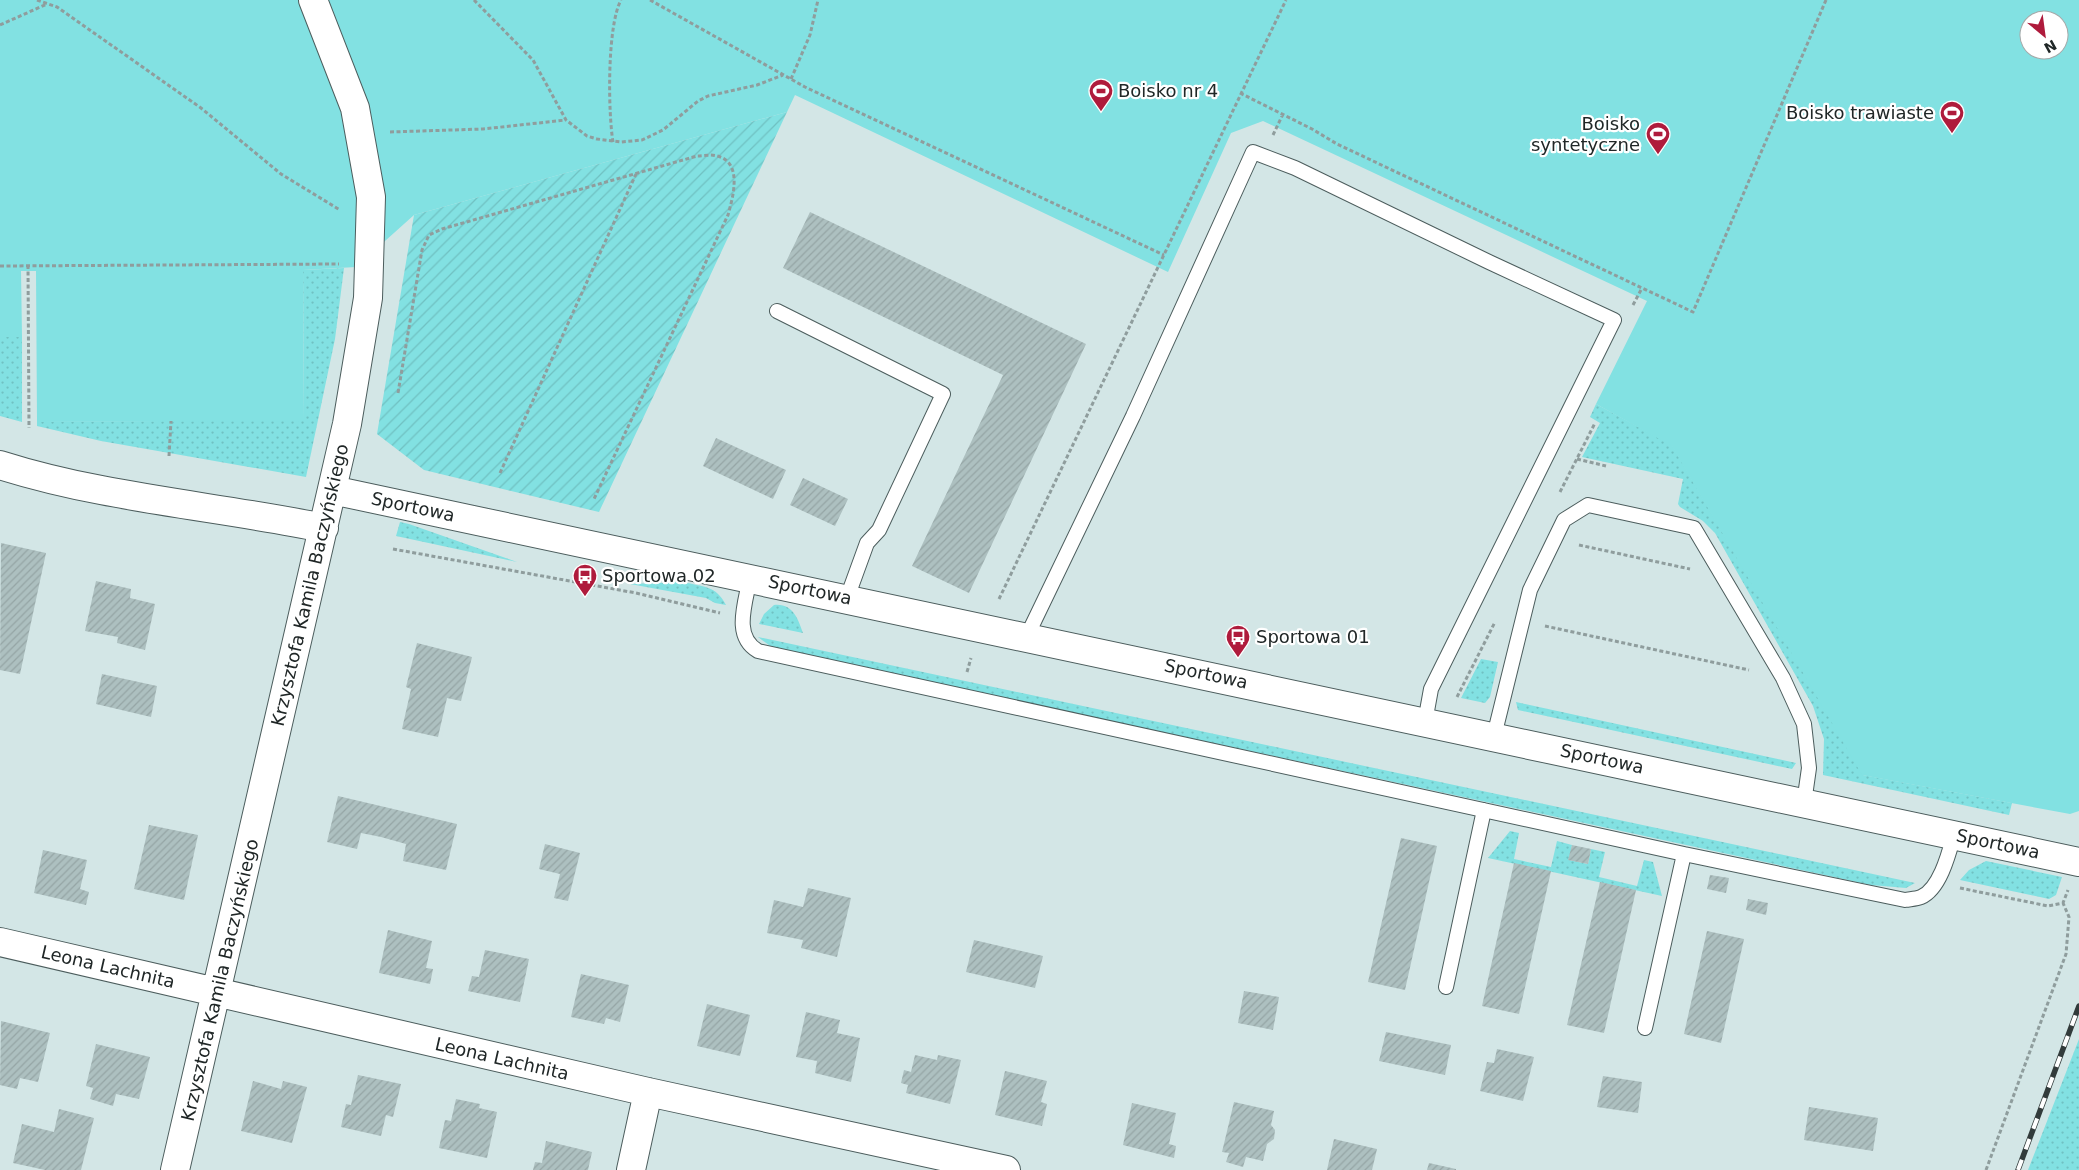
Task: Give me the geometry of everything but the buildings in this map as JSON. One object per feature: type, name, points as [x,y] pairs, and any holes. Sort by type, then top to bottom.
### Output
[{"type":"street","name":"Krzysztofa Kamila Baczyńskiego","points":[[176,1170],[347,424],[368,298],[371,196],[355,108],[313,0]]},
{"type":"street","points":[[0,465],[32,475],[93,487],[324,528]]},
{"type":"street","name":"Sportowa","points":[[332,490],[1027,636],[2079,862]]},
{"type":"street","name":"Leona Lachnita","points":[[0,942],[196,987],[216,994],[648,1092],[1006,1170]]},
{"type":"street","points":[[631,1170],[648,1092]]},
{"type":"lane","points":[[1027,636],[1133,416],[1253,152],[1295,168],[1614,320],[1431,689],[1425,722]]},
{"type":"lane","points":[[777,311],[943,394],[878,530],[867,543],[847,598]]},
{"type":"lane","points":[[1494,736],[1530,590],[1564,520],[1588,505],[1694,528],[1783,678],[1804,724],[1809,768],[1804,803]]},
{"type":"lane","points":[[750,578],[743,634],[749,646],[758,651],[1684,854],[1905,900],[1922,896],[1935,882],[1945,867],[1954,835]]},
{"type":"lane","points":[[1446,986],[1484,810]]},
{"type":"lane","points":[[1645,1028],[1684,854]]},
{"type":"path","points":[[37,0],[57,7],[201,108],[281,174],[343,212]]},
{"type":"path","points":[[474,0],[533,60],[548,83],[566,120],[586,136],[613,142],[630,142],[654,135],[674,123],[698,101],[708,96],[757,85],[783,75]]},
{"type":"path","points":[[613,142],[608,106],[615,15],[621,0]]},
{"type":"path","points":[[650,0],[791,79],[1164,255]]},
{"type":"path","points":[[791,79],[810,35],[818,0]]},
{"type":"path","points":[[996,606],[1286,0]]},
{"type":"path","points":[[1240,93],[1312,129],[1337,144],[1693,312],[1826,0]]},
{"type":"path","points":[[0,25],[48,4]]},
{"type":"path","points":[[383,132],[483,129],[566,120]]},
{"type":"path","points":[[398,393],[422,250],[429,235],[442,228],[697,156],[718,156],[730,164],[734,176],[734,195],[728,215],[594,499]]},
{"type":"path","points":[[500,473],[636,174]]},
{"type":"path","points":[[0,266],[340,264]]},
{"type":"path","points":[[28,265],[29,428]]},
{"type":"path","points":[[169,456],[171,421]]},
{"type":"path","points":[[1577,459],[1606,466]]},
{"type":"path","points":[[1555,540],[1723,576]]},
{"type":"path","points":[[1522,621],[1783,678]]},
{"type":"path","points":[[1986,1170],[2066,954],[2069,917],[2063,903]]},
{"type":"shaded area","points":[[0,0],[2079,0],[2079,811],[2070,814],[1862,775],[1672,446],[1596,404],[1647,301],[1263,121],[1231,133],[1168,272],[795,95],[787,112],[414,215],[356,267],[303,270],[304,421],[37,422],[36,271],[21,271],[22,337],[0,337]]},
{"type":"shaded area","points":[[787,112],[599,512],[424,470],[377,434],[414,215]]},
{"type":"shaded area","points":[[344,268],[335,339],[306,477],[101,441],[37,426],[37,422],[304,420],[303,270]]},
{"type":"shaded area","points":[[0,337],[22,337],[22,422],[0,416]]},
{"type":"shaded area","points":[[1596,404],[1672,445],[1863,775],[2012,803],[2009,815],[1823,775],[1824,739],[1813,706],[1715,533],[1703,521],[1678,504],[1683,479],[1582,457],[1600,423],[1590,417]]},
{"type":"shaded area","points":[[400,522],[409,524],[517,562],[396,536]]},
{"type":"shaded area","points":[[683,582],[713,590],[722,598],[726,605],[715,603],[706,598],[630,584]]},
{"type":"shaded area","points":[[774,605],[790,609],[797,617],[803,633],[759,624],[764,614]]},
{"type":"shaded area","points":[[758,637],[1915,883],[1906,888],[1871,885],[773,648]]},
{"type":"shaded area","points":[[1481,659],[1498,662],[1490,697],[1485,703],[1461,698]]},
{"type":"shaded area","points":[[1516,702],[1796,763],[1792,769],[1518,710]]},
{"type":"shaded area","points":[[1510,831],[1519,833],[1514,859],[1551,867],[1557,841],[1572,845],[1569,860],[1588,864],[1591,849],[1605,852],[1599,877],[1637,886],[1644,860],[1653,862],[1662,896],[1488,858]]},
{"type":"shaded area","points":[[1986,861],[2062,877],[2056,895],[2049,899],[1960,880],[1969,870]]},
{"type":"shaded area","points":[[2079,1039],[2079,1170],[2028,1170]]},
{"type":"railway","points":[[2018,1170],[2079,1006]]},
{"type":"place","name":"Boisko nr 4","points":[[1101,112]]},
{"type":"place","name":"Boisko trawiaste","points":[[1952,134]]},
{"type":"place","name":"Boisko syntetyczne","points":[[1658,155]]},
{"type":"place","name":"Sportowa 02","points":[[585,597]]},
{"type":"place","name":"Sportowa 01","points":[[1238,658]]}]
